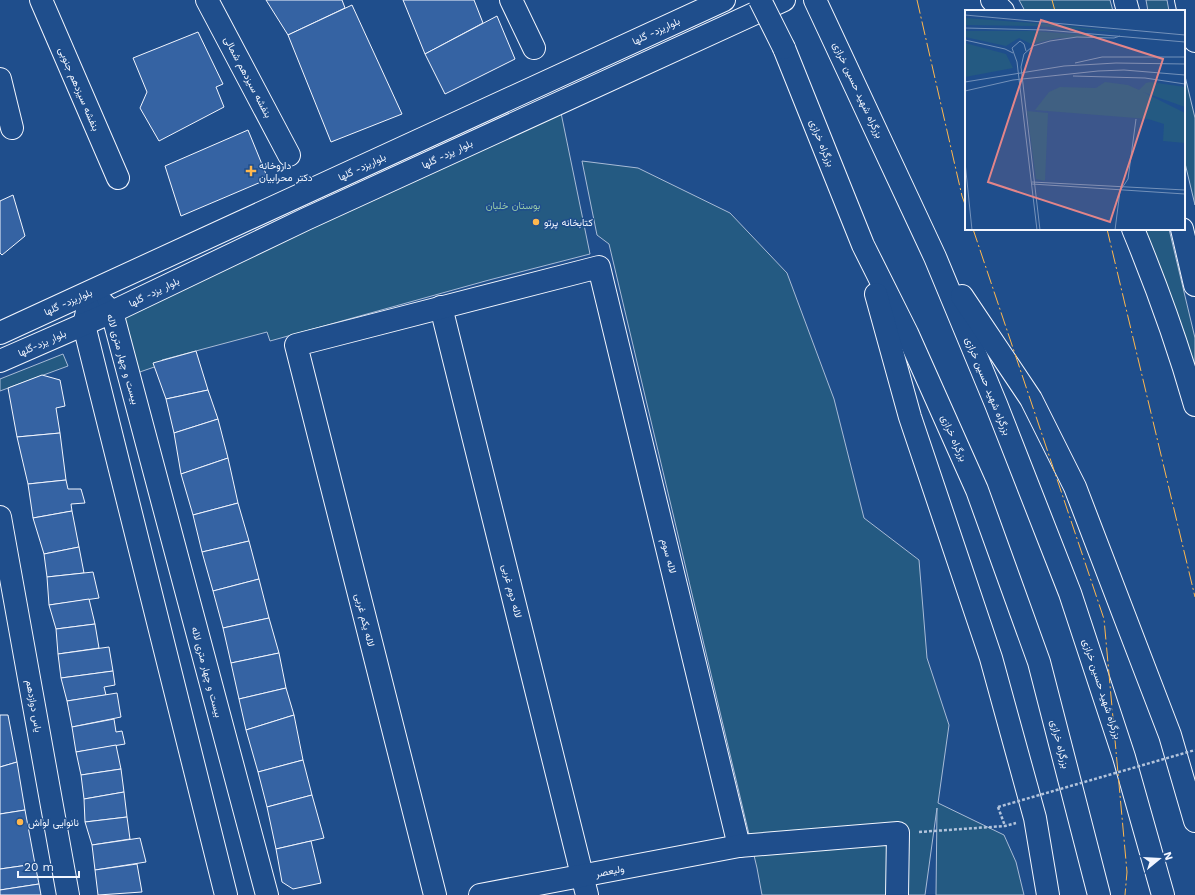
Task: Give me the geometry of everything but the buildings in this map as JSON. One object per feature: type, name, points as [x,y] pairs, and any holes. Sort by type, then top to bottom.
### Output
[{"type":"main road","name":"بنفشه سیزدهم جنوبی","points":[[41,0],[118,178]]},
{"type":"main road","name":"بنفشه سیزدهم شمالی","points":[[207,0],[289,155]]},
{"type":"main road","points":[[511,0],[534,48]]},
{"type":"main road","name":"بلواریزد- گلها","points":[[0,333],[724,0]]},
{"type":"main road","name":"بزرگراه خرازی","points":[[760,0],[784,48],[863,245],[907,333],[977,490],[1039,662],[1098,895]]},
{"type":"main road","name":"بلوار یزد- گلها","points":[[84,325],[306,219],[784,0]]},
{"type":"main road","name":"بزرگراه شهید حسین خرازی","points":[[815,0],[828,25],[935,257],[996,404],[1070,593],[1124,757],[1163,895]]},
{"type":"main road","points":[[992,0],[1002,10]]},
{"type":"main road","points":[[1125,0],[1128,10]]},
{"type":"main road","points":[[1186,0],[1195,41]]},
{"type":"main road","points":[[0,80],[12,128]]},
{"type":"main road","points":[[1133,230],[1154,278],[1195,405]]},
{"type":"main road","points":[[1182,230],[1195,285]]},
{"type":"main road","points":[[863,245],[910,417],[993,665],[1035,818],[1048,895]]},
{"type":"main road","points":[[935,257],[1032,399],[1075,486],[1170,735],[1195,820]]},
{"type":"main road","name":"لاله سوم","points":[[441,306],[599,267],[739,846]]},
{"type":"main road","points":[[91,292],[84,325],[226,895]]},
{"type":"main road","name":"بیست و چهار متری لاله","points":[[91,292],[112,312],[267,895]]},
{"type":"main road","name":"لاله یکم غربی","points":[[435,895],[296,345],[441,306]]},
{"type":"main road","name":"لاله دوم غربی","points":[[441,306],[585,885]]},
{"type":"main road","name":"بلوار یزد-گلها","points":[[0,361],[84,325]]},
{"type":"main road","name":"یاس دوازدهم","points":[[0,517],[68,895]]},
{"type":"main road","points":[[897,895],[898,833]]},
{"type":"main road","name":"ولیعصر","points":[[480,895],[585,885],[739,846],[898,833]]},
{"type":"path","points":[[898,833],[1005,826],[998,807],[1195,750]]},
{"type":"green space","points":[[1019,0],[1110,0],[1113,10],[1024,10]]},
{"type":"green space","points":[[1146,0],[1167,0],[1169,10],[1148,10]]},
{"type":"green space","points":[[1185,76],[1195,118],[1195,205],[1185,163]]},
{"type":"green space","name":"بوستان خلبان","points":[[560,108],[590,254],[489,280],[270,341],[267,332],[162,360],[163,364],[134,374],[123,316]]},
{"type":"green space","points":[[582,161],[638,168],[730,213],[787,273],[834,399],[864,518],[919,560],[927,658],[949,725],[938,803],[1004,835],[1016,862],[1024,895],[936,895],[937,808],[925,895],[762,895],[757,868],[609,244],[597,235]]},
{"type":"green space","points":[[1141,230],[1169,230],[1195,338],[1195,375]]},
{"type":"green space","points":[[63,354],[68,366],[0,391],[0,379]]},
{"type":"power","points":[[917,0],[965,204]]},
{"type":"power","points":[[1052,0],[1055,10]]},
{"type":"power","points":[[973,230],[1104,619],[1127,872],[1125,895]]},
{"type":"power","points":[[1107,230],[1195,597]]},
{"type":"place","name":"داروخانه دکتر محرابیان","points":[[251,171]]},
{"type":"place","name":"كتابخانه پرتو","points":[[536,222]]},
{"type":"place","name":"نانوایی لواش","points":[[20,822]]}]
